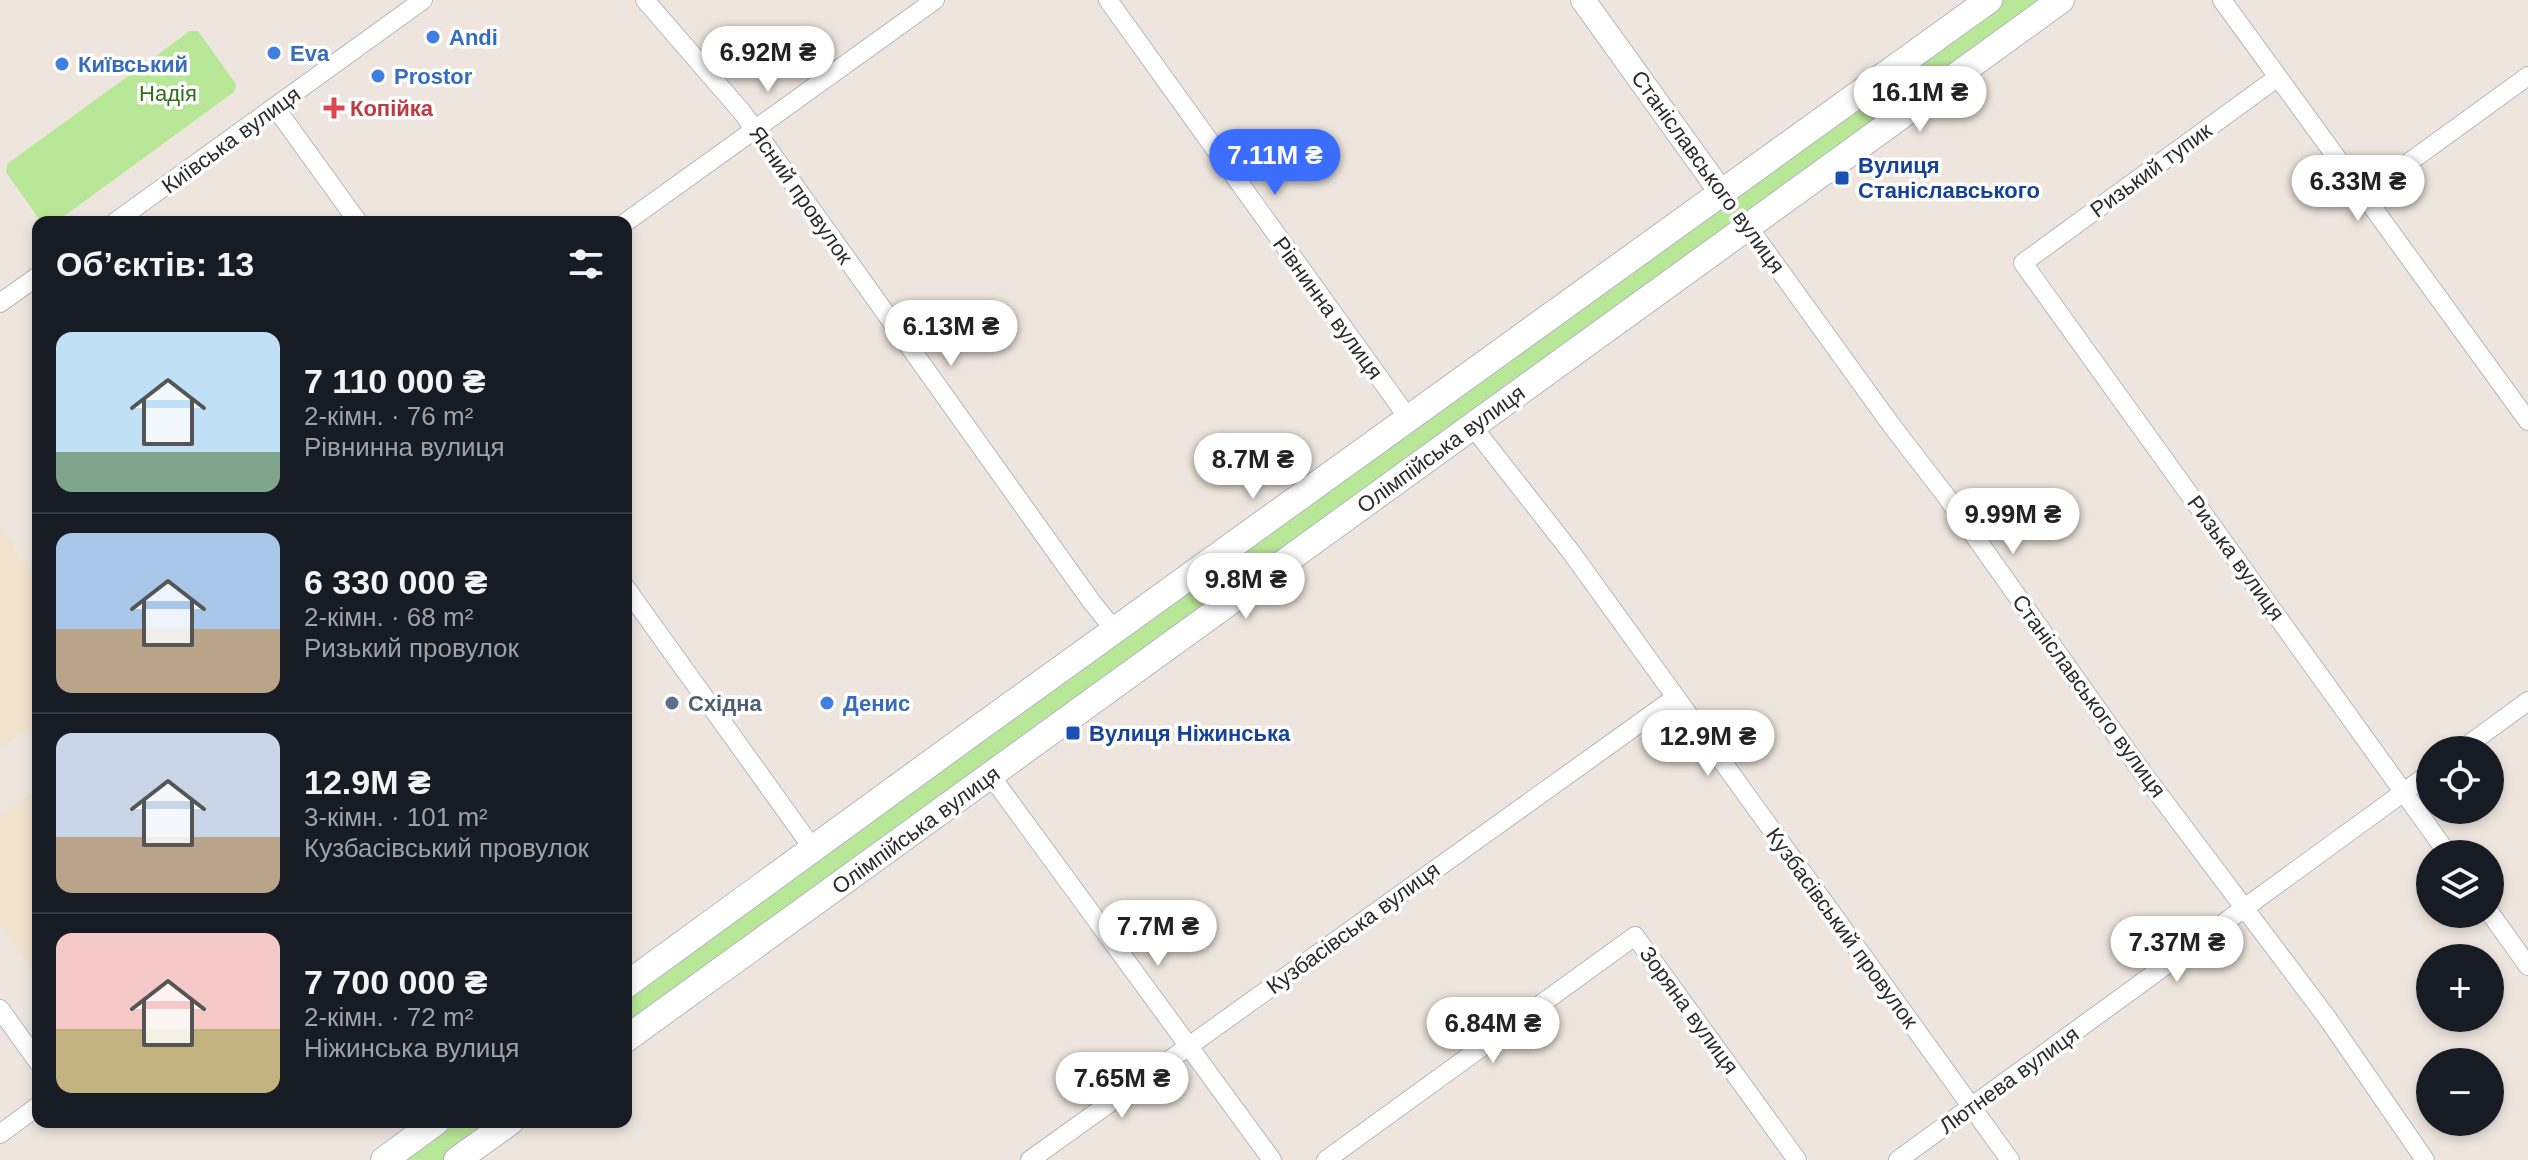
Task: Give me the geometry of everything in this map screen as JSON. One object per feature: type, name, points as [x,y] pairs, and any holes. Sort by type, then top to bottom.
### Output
[{"type":"main road","name":"Олімпійська вулиця","points":[[632,981],[1989,0]]},
{"type":"main road","name":"Олімпійська вулиця","points":[[632,1035],[2061,0]]},
{"type":"main road","name":"Станіславського вулиця","points":[[1721,192],[1749,228]]},
{"type":"main road","points":[[965,738],[991,776]]},
{"type":"main road","points":[[384,1160],[428,1128]]},
{"type":"main road","points":[[457,1160],[502,1128]]},
{"type":"street","name":"Київська вулиця","points":[[123,216],[423,0]]},
{"type":"street","name":"Ясний провулок","points":[[645,0],[755,130],[1115,631]]},
{"type":"street","points":[[632,218],[935,0]]},
{"type":"street","name":"Рівнинна вулиця","points":[[1108,0],[1409,419]]},
{"type":"street","name":"Станіславського вулиця","points":[[1583,0],[1721,192]]},
{"type":"street","points":[[2222,0],[2528,421]]},
{"type":"street","points":[[2364,195],[2528,76]]},
{"type":"street","name":"Ризький тупик","points":[[2023,263],[2278,77]]},
{"type":"street","points":[[275,107],[354,216]]},
{"type":"street","name":"Станіславського вулиця","points":[[1749,228],[1946,496],[2145,776],[2377,1087],[2425,1160]]},
{"type":"street","name":"Ризька вулиця","points":[[2023,263],[2438,840]]},
{"type":"street","points":[[0,303],[32,280]]},
{"type":"street","name":"Кузбасівський провулок","points":[[1473,427],[1571,552],[2010,1160]]},
{"type":"street","points":[[632,596],[814,850]]},
{"type":"street","name":"Кузбасівська вулиця","points":[[1030,1160],[1676,697]]},
{"type":"street","points":[[2480,736],[2528,701]]},
{"type":"street","points":[[991,776],[1272,1160]]},
{"type":"street","name":"Лютнева вулиця","points":[[1898,1160],[2416,783]]},
{"type":"street","points":[[2501,928],[2528,966]]},
{"type":"street","name":"Зоряна вулиця","points":[[1326,1160],[1635,936],[1797,1160]]},
{"type":"street","points":[[0,1009],[32,1054]]},
{"type":"street","points":[[0,1134],[32,1110]]},
{"type":"shaded area","points":[[0,529],[32,573],[32,725],[0,749]]},
{"type":"shaded area","points":[[32,792],[32,969],[0,924],[0,816]]},
{"type":"green space","points":[[1989,0],[2064,0],[632,1035],[632,980]]},
{"type":"green space","name":"Надія","points":[[190,31],[198,31],[236,84],[234,92],[64,216],[37,216],[6,172],[7,164]]},
{"type":"green space","points":[[429,1128],[503,1128],[459,1160],[385,1160]]},
{"type":"place","name":"Andi","points":[[433,37]]},
{"type":"place","name":"Eva","points":[[274,53]]},
{"type":"place","name":"Київський","points":[[62,64]]},
{"type":"place","name":"Prostor","points":[[378,76]]},
{"type":"place","name":"Копійка","points":[[334,108]]},
{"type":"place","name":"Вулиця Станіславського","points":[[1842,178]]},
{"type":"place","name":"Східна","points":[[672,703]]},
{"type":"place","name":"Денис","points":[[827,703]]},
{"type":"place","name":"Вулиця Ніжинська","points":[[1073,733]]}]
